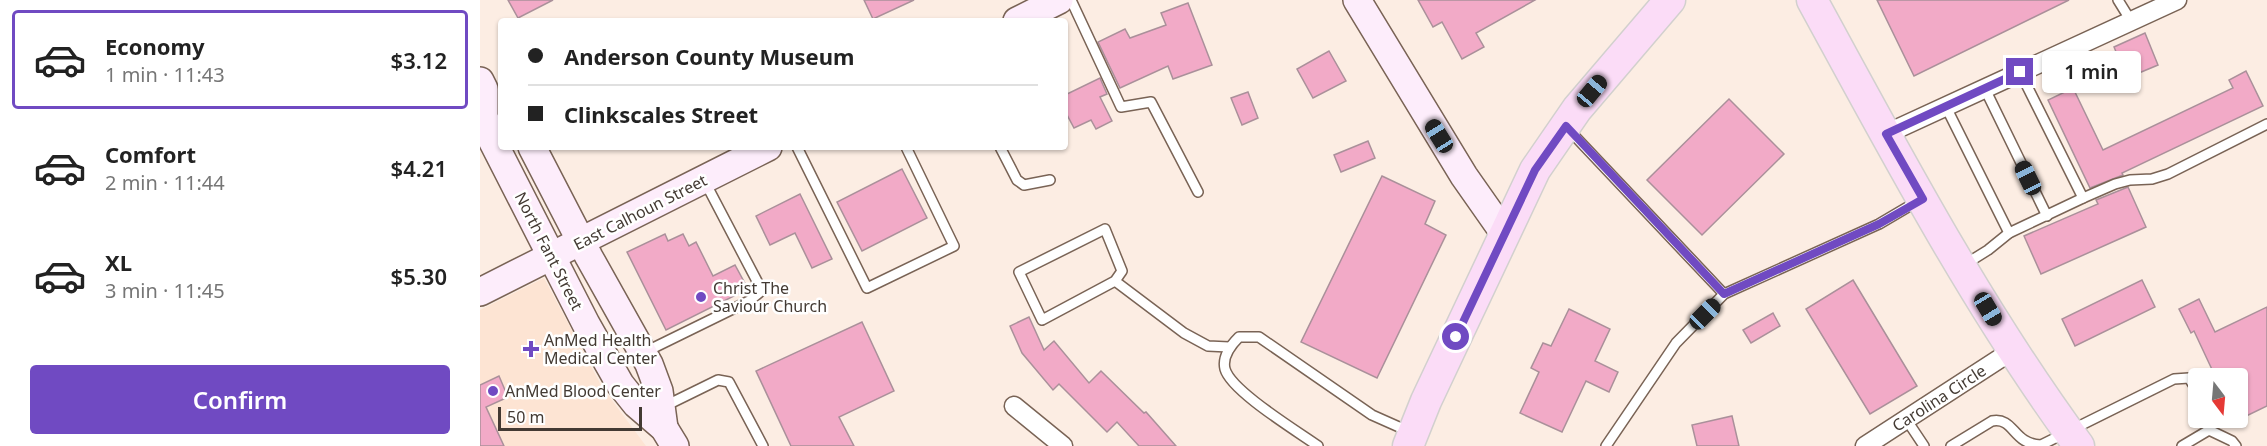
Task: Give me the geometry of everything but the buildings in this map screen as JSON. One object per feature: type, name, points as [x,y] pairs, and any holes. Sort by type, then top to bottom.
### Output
[{"type":"main road","points":[[1023,18],[1059,0]]},
{"type":"main road","points":[[1357,0],[1458,166],[1504,233]]},
{"type":"main road","points":[[1411,440],[1504,233],[1535,170],[1566,126],[1670,0]]},
{"type":"main road","points":[[1812,0],[1962,266],[2013,350],[2074,439]]},
{"type":"main road","name":"North Fant Street","points":[[488,90],[484,117],[491,138],[551,257],[620,384],[636,404],[667,427]]},
{"type":"main road","name":"North Fant Street","points":[[534,150],[580,242],[649,364],[659,391],[667,427]]},
{"type":"main road","name":"East Calhoun Street","points":[[480,292],[762,150]]},
{"type":"street","points":[[1886,134],[2177,0]]},
{"type":"street","name":"Carolina Circle","points":[[1875,443],[1906,419],[2013,350]]},
{"type":"street","points":[[1014,406],[1063,446]]},
{"type":"lane","points":[[1071,0],[1121,106],[1151,102],[1198,192]]},
{"type":"lane","points":[[2118,0],[2131,21]]},
{"type":"lane","points":[[2020,72],[2083,198]]},
{"type":"lane","points":[[1985,89],[2047,216]]},
{"type":"lane","points":[[1946,106],[2009,233]]},
{"type":"lane","points":[[1962,266],[1988,250],[2009,233],[2083,198],[2115,184],[2130,180],[2152,179],[2168,174],[2267,124]]},
{"type":"lane","points":[[1566,126],[1724,294]]},
{"type":"lane","points":[[798,150],[867,288],[954,246],[907,150]]},
{"type":"lane","points":[[1002,150],[1017,180],[1024,184],[1050,180]]},
{"type":"lane","points":[[643,353],[749,301],[760,292],[759,285],[703,180]]},
{"type":"lane","points":[[1606,446],[1676,343],[1724,294],[1879,224],[1923,199]]},
{"type":"lane","points":[[1106,229],[1122,271],[1114,281],[1042,320],[1019,273],[1106,229]]},
{"type":"lane","points":[[1114,281],[1184,333],[1208,346],[1229,347]]},
{"type":"lane","points":[[1318,446],[1235,387],[1225,368],[1229,347],[1239,337],[1259,337],[1411,440]]},
{"type":"lane","points":[[1951,446],[1992,421],[2000,420],[2006,422],[2022,441],[2032,445],[2074,439],[2174,379],[2188,378]]},
{"type":"lane","points":[[667,427],[718,380],[729,382],[763,446]]},
{"type":"lane","points":[[1906,419],[1924,446]]},
{"type":"lane","points":[[2182,446],[2209,430],[2232,441],[2236,446]]},
{"type":"shaded area","name":"AnMed Health Medical Center","points":[[544,278],[602,387],[646,446],[480,446],[480,310]]},
{"type":"place","name":"Christ The Saviour Church","points":[[701,297]]},
{"type":"place","name":"AnMed Health Medical Center","points":[[531,349]]},
{"type":"place","name":"AnMed Blood Center","points":[[493,391]]},
{"type":"route","points":[[1456,337],[1535,170],[1566,126],[1724,294],[1879,224],[1923,199],[1886,134],[2020,72]]}]
